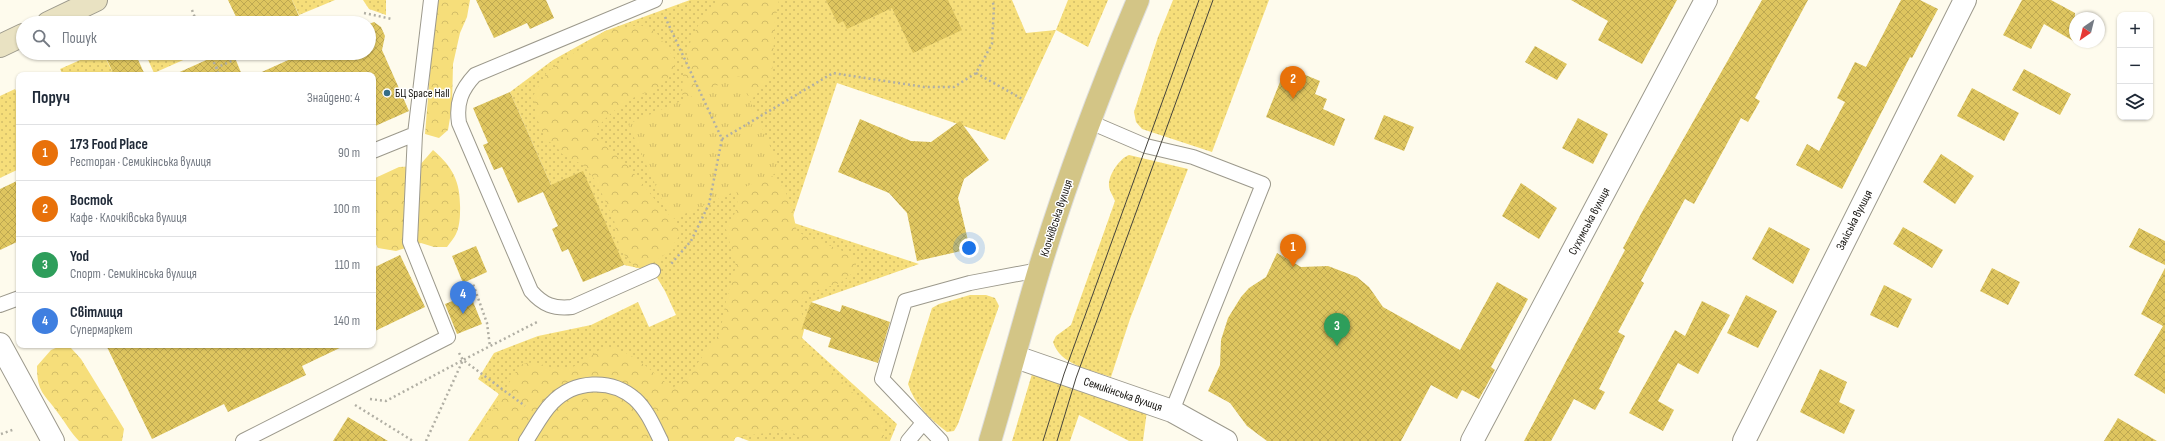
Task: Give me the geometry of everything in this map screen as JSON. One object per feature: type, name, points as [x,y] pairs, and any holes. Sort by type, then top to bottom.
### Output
[{"type":"main road","name":"Клочківська вулиця","points":[[990,441],[1016,357],[1039,270],[1075,159],[1138,0]]},
{"type":"street","points":[[63,16],[96,0]]},
{"type":"street","name":"Сухумська вулиця","points":[[1472,441],[1706,0]]},
{"type":"street","name":"Заліська вулиця","points":[[1744,441],[1965,0]]},
{"type":"street","points":[[0,46],[16,38]]},
{"type":"street","points":[[0,344],[53,441]]},
{"type":"street","name":"Семикінська вулиця","points":[[1016,357],[1172,411],[1226,441]]},
{"type":"lane","points":[[243,441],[338,395],[448,337],[410,242],[415,134],[431,0]]},
{"type":"lane","points":[[653,271],[572,306],[561,308],[549,306],[539,300],[531,291],[459,123],[457,110],[460,96],[466,85],[475,75],[655,0]]},
{"type":"lane","points":[[1090,122],[1146,146],[1192,157],[1263,184],[1172,411]]},
{"type":"lane","points":[[376,151],[415,134]]},
{"type":"lane","points":[[941,441],[882,379],[906,301],[970,283],[1039,270]]},
{"type":"lane","points":[[0,305],[16,299]]},
{"type":"lane","points":[[526,441],[551,403],[566,392],[584,385],[602,384],[620,389],[636,400],[647,414],[661,441]]},
{"type":"lane","points":[[908,441],[923,423]]},
{"type":"path","points":[[722,139],[833,73],[924,87],[954,87],[976,74],[992,44],[994,6],[992,0]]},
{"type":"path","points":[[192,10],[194,16]]},
{"type":"path","points":[[364,12],[392,19]]},
{"type":"path","points":[[653,271],[670,264],[691,241],[709,204],[722,139],[664,14]]},
{"type":"path","points":[[213,60],[218,72]]},
{"type":"path","points":[[216,68],[234,60]]},
{"type":"path","points":[[976,74],[1024,100]]},
{"type":"path","points":[[460,290],[472,284],[487,323],[490,347]]},
{"type":"path","points":[[338,395],[386,401],[463,360],[572,306]]},
{"type":"path","points":[[463,360],[541,418]]},
{"type":"path","points":[[426,441],[463,360]]},
{"type":"path","points":[[338,395],[413,441]]},
{"type":"path","points":[[2,434],[15,429]]},
{"type":"green space","points":[[292,0],[335,0],[299,15]]},
{"type":"green space","points":[[363,0],[386,0],[386,15],[369,9]]},
{"type":"green space","points":[[436,0],[470,0],[467,17],[460,33],[453,64],[452,106],[448,130],[439,138],[425,134]]},
{"type":"green space","points":[[690,0],[1012,0],[1026,33],[1056,30],[1005,140],[837,83],[791,222],[919,264],[811,302],[802,338],[897,424],[890,441],[749,441],[736,436],[734,441],[468,441],[499,394],[478,379],[494,353],[538,336],[591,325],[638,302],[649,327],[676,315],[665,291],[653,271],[624,265],[551,185],[510,92],[553,60],[605,31]]},
{"type":"green space","points":[[720,0],[779,0],[775,21],[772,74],[756,95],[734,116],[705,125],[682,94],[683,76],[691,39],[700,22]]},
{"type":"green space","points":[[1068,0],[1108,0],[1088,47],[1056,30]]},
{"type":"green space","points":[[1173,0],[1269,0],[1212,152],[1142,129],[1136,122],[1134,112],[1158,37]]},
{"type":"green space","points":[[640,25],[656,32],[676,61],[666,80],[661,85],[656,89],[635,97],[615,110],[602,122],[590,137],[594,136],[628,166],[681,232],[673,245],[663,256],[650,264],[636,268],[620,250],[614,220],[596,181],[583,165],[562,154],[556,146],[545,139],[538,121],[533,96],[547,72],[605,31]]},
{"type":"green space","points":[[80,60],[106,60],[112,72],[62,72],[60,69]]},
{"type":"green space","points":[[148,60],[183,60],[156,72],[154,72]]},
{"type":"green space","points":[[739,76],[781,171],[671,220],[628,124]]},
{"type":"green space","points":[[15,89],[16,91],[16,170],[0,178],[0,96]]},
{"type":"green space","points":[[433,150],[447,164],[455,178],[458,185],[460,215],[459,226],[455,236],[447,247],[434,247],[421,243],[396,251],[378,248],[376,244],[376,178],[399,167],[419,166]]},
{"type":"green space","points":[[1129,155],[1188,169],[1130,319],[1111,377],[1077,366],[1062,356],[1053,342],[1056,336],[1071,325],[1115,201],[1109,188],[1110,177],[1118,163]]},
{"type":"green space","points":[[758,169],[770,175],[783,187],[787,195],[791,204],[797,232],[857,257],[855,271],[840,283],[818,290],[799,301],[804,324],[801,342],[884,423],[884,441],[808,441],[787,430],[737,437],[730,441],[474,441],[520,365],[527,363],[538,363],[557,369],[568,369],[605,348],[615,349],[626,353],[647,367],[673,388],[691,372],[720,333],[726,301],[736,266],[726,229],[735,214],[737,207],[737,194],[730,170]]},
{"type":"green space","points":[[970,295],[986,295],[995,298],[999,306],[958,424],[954,431],[947,432],[919,405],[908,384],[932,308],[939,304]]},
{"type":"green space","points":[[56,348],[71,348],[81,359],[124,429],[122,441],[79,441],[73,435],[61,416],[42,392],[38,382],[37,366],[51,350]]},
{"type":"green space","points":[[1035,364],[1148,403],[1143,441],[1129,441],[1079,415],[1070,441],[1012,441]]},
{"type":"building","points":[[228,0],[292,0],[299,16],[236,16]]},
{"type":"building","points":[[476,0],[546,0],[554,18],[530,29],[527,23],[494,38]]},
{"type":"building","points":[[826,0],[948,0],[962,30],[913,53],[892,8],[847,29],[843,21],[838,24]]},
{"type":"building","points":[[1571,0],[1677,0],[1642,64],[1598,40],[1608,21]]},
{"type":"building","points":[[1762,0],[1808,0],[1755,98],[1760,101],[1748,122],[1741,118],[1694,204],[1685,199],[1641,281],[1644,283],[1618,332],[1625,336],[1599,389],[1605,392],[1595,410],[1574,399],[1551,441],[1524,441],[1625,250],[1623,248],[1642,212]]},
{"type":"building","points":[[1901,0],[1920,0],[1938,9],[1912,58],[1910,57],[1842,189],[1796,165],[1807,144],[1819,151],[1845,102],[1837,98],[1855,62],[1866,67]]},
{"type":"building","points":[[2022,0],[2051,0],[2073,12],[2069,12],[2069,39],[2044,24],[2031,49],[2003,35]]},
{"type":"building","name":"БЦ Space Hall","points":[[376,23],[381,27],[385,36],[382,50],[409,111],[376,126],[376,72],[262,72],[288,60],[376,60]]},
{"type":"building","points":[[1535,46],[1567,64],[1557,80],[1525,62]]},
{"type":"building","points":[[107,60],[138,60],[144,72],[113,72]]},
{"type":"building","points":[[206,60],[236,60],[241,72],[180,72]]},
{"type":"building","points":[[1286,67],[1320,81],[1315,94],[1327,99],[1323,109],[1345,119],[1334,146],[1266,117]]},
{"type":"building","points":[[2024,69],[2071,94],[2060,115],[2012,90]]},
{"type":"building","points":[[1972,88],[2019,113],[2004,141],[1957,116]]},
{"type":"building","points":[[510,92],[551,185],[583,171],[624,265],[583,282],[568,249],[562,252],[552,229],[558,226],[543,192],[518,203],[502,167],[494,170],[483,145],[488,143],[473,108]]},
{"type":"building","points":[[1384,115],[1414,127],[1404,151],[1374,139]]},
{"type":"building","points":[[1578,118],[1608,134],[1593,164],[1562,148]]},
{"type":"building","points":[[860,119],[911,141],[931,142],[960,121],[989,160],[964,179],[958,198],[970,249],[917,261],[907,213],[889,193],[838,172]]},
{"type":"building","points":[[1941,154],[1974,176],[1955,204],[1923,182]]},
{"type":"building","points":[[16,181],[16,242],[0,250],[0,189]]},
{"type":"building","points":[[1521,183],[1557,208],[1539,239],[1502,216]]},
{"type":"building","points":[[1769,227],[1810,249],[1793,284],[1752,259]]},
{"type":"building","points":[[1903,227],[1943,250],[1932,268],[1893,244]]},
{"type":"building","points":[[2139,228],[2165,241],[2165,265],[2129,247]]},
{"type":"building","points":[[476,246],[487,272],[463,283],[452,256]]},
{"type":"building","points":[[1277,253],[1301,267],[1328,266],[1357,277],[1369,287],[1383,307],[1460,350],[1497,282],[1528,299],[1491,367],[1495,370],[1479,399],[1462,390],[1457,399],[1431,385],[1401,441],[1267,441],[1247,426],[1230,403],[1208,391],[1220,365],[1221,340],[1228,318],[1241,297],[1249,288],[1266,277]]},
{"type":"building","points":[[400,255],[425,307],[376,331],[376,267]]},
{"type":"building","points":[[1992,268],[2020,282],[2008,305],[1980,291]]},
{"type":"building","points":[[2165,268],[2165,394],[2134,375],[2163,326],[2141,314]]},
{"type":"building","points":[[1884,285],[1912,299],[1898,328],[1870,315]]},
{"type":"building","points":[[470,294],[482,324],[457,334],[445,304]]},
{"type":"building","points":[[1746,295],[1777,311],[1758,348],[1727,333]]},
{"type":"building","points":[[1702,301],[1730,315],[1698,374],[1678,363],[1658,401],[1674,410],[1663,431],[1629,413],[1675,330],[1685,336]]},
{"type":"building","points":[[811,302],[840,312],[842,305],[890,322],[878,363],[828,347],[831,338],[802,328]]},
{"type":"building","points":[[107,348],[340,348],[302,366],[306,375],[228,412],[224,404],[152,439]]},
{"type":"building","points":[[1820,369],[1847,382],[1839,402],[1855,410],[1844,434],[1800,412]]},
{"type":"building","points":[[348,417],[388,441],[333,441]]},
{"type":"building","points":[[2118,418],[2157,441],[2104,441]]},
{"type":"tram line","points":[[1043,441],[1064,374],[1199,0]]},
{"type":"tram line","points":[[1057,441],[1076,378],[1213,0]]},
{"type":"place","name":"БЦ Space Hall","points":[[387,93]]},
{"type":"place","name":"Восток","points":[[1293,99]]},
{"type":"place","name":"173 Food Place","points":[[1293,267]]},
{"type":"place","name":"Світлиця","points":[[463,314]]},
{"type":"place","name":"Yod","points":[[1337,346]]}]
